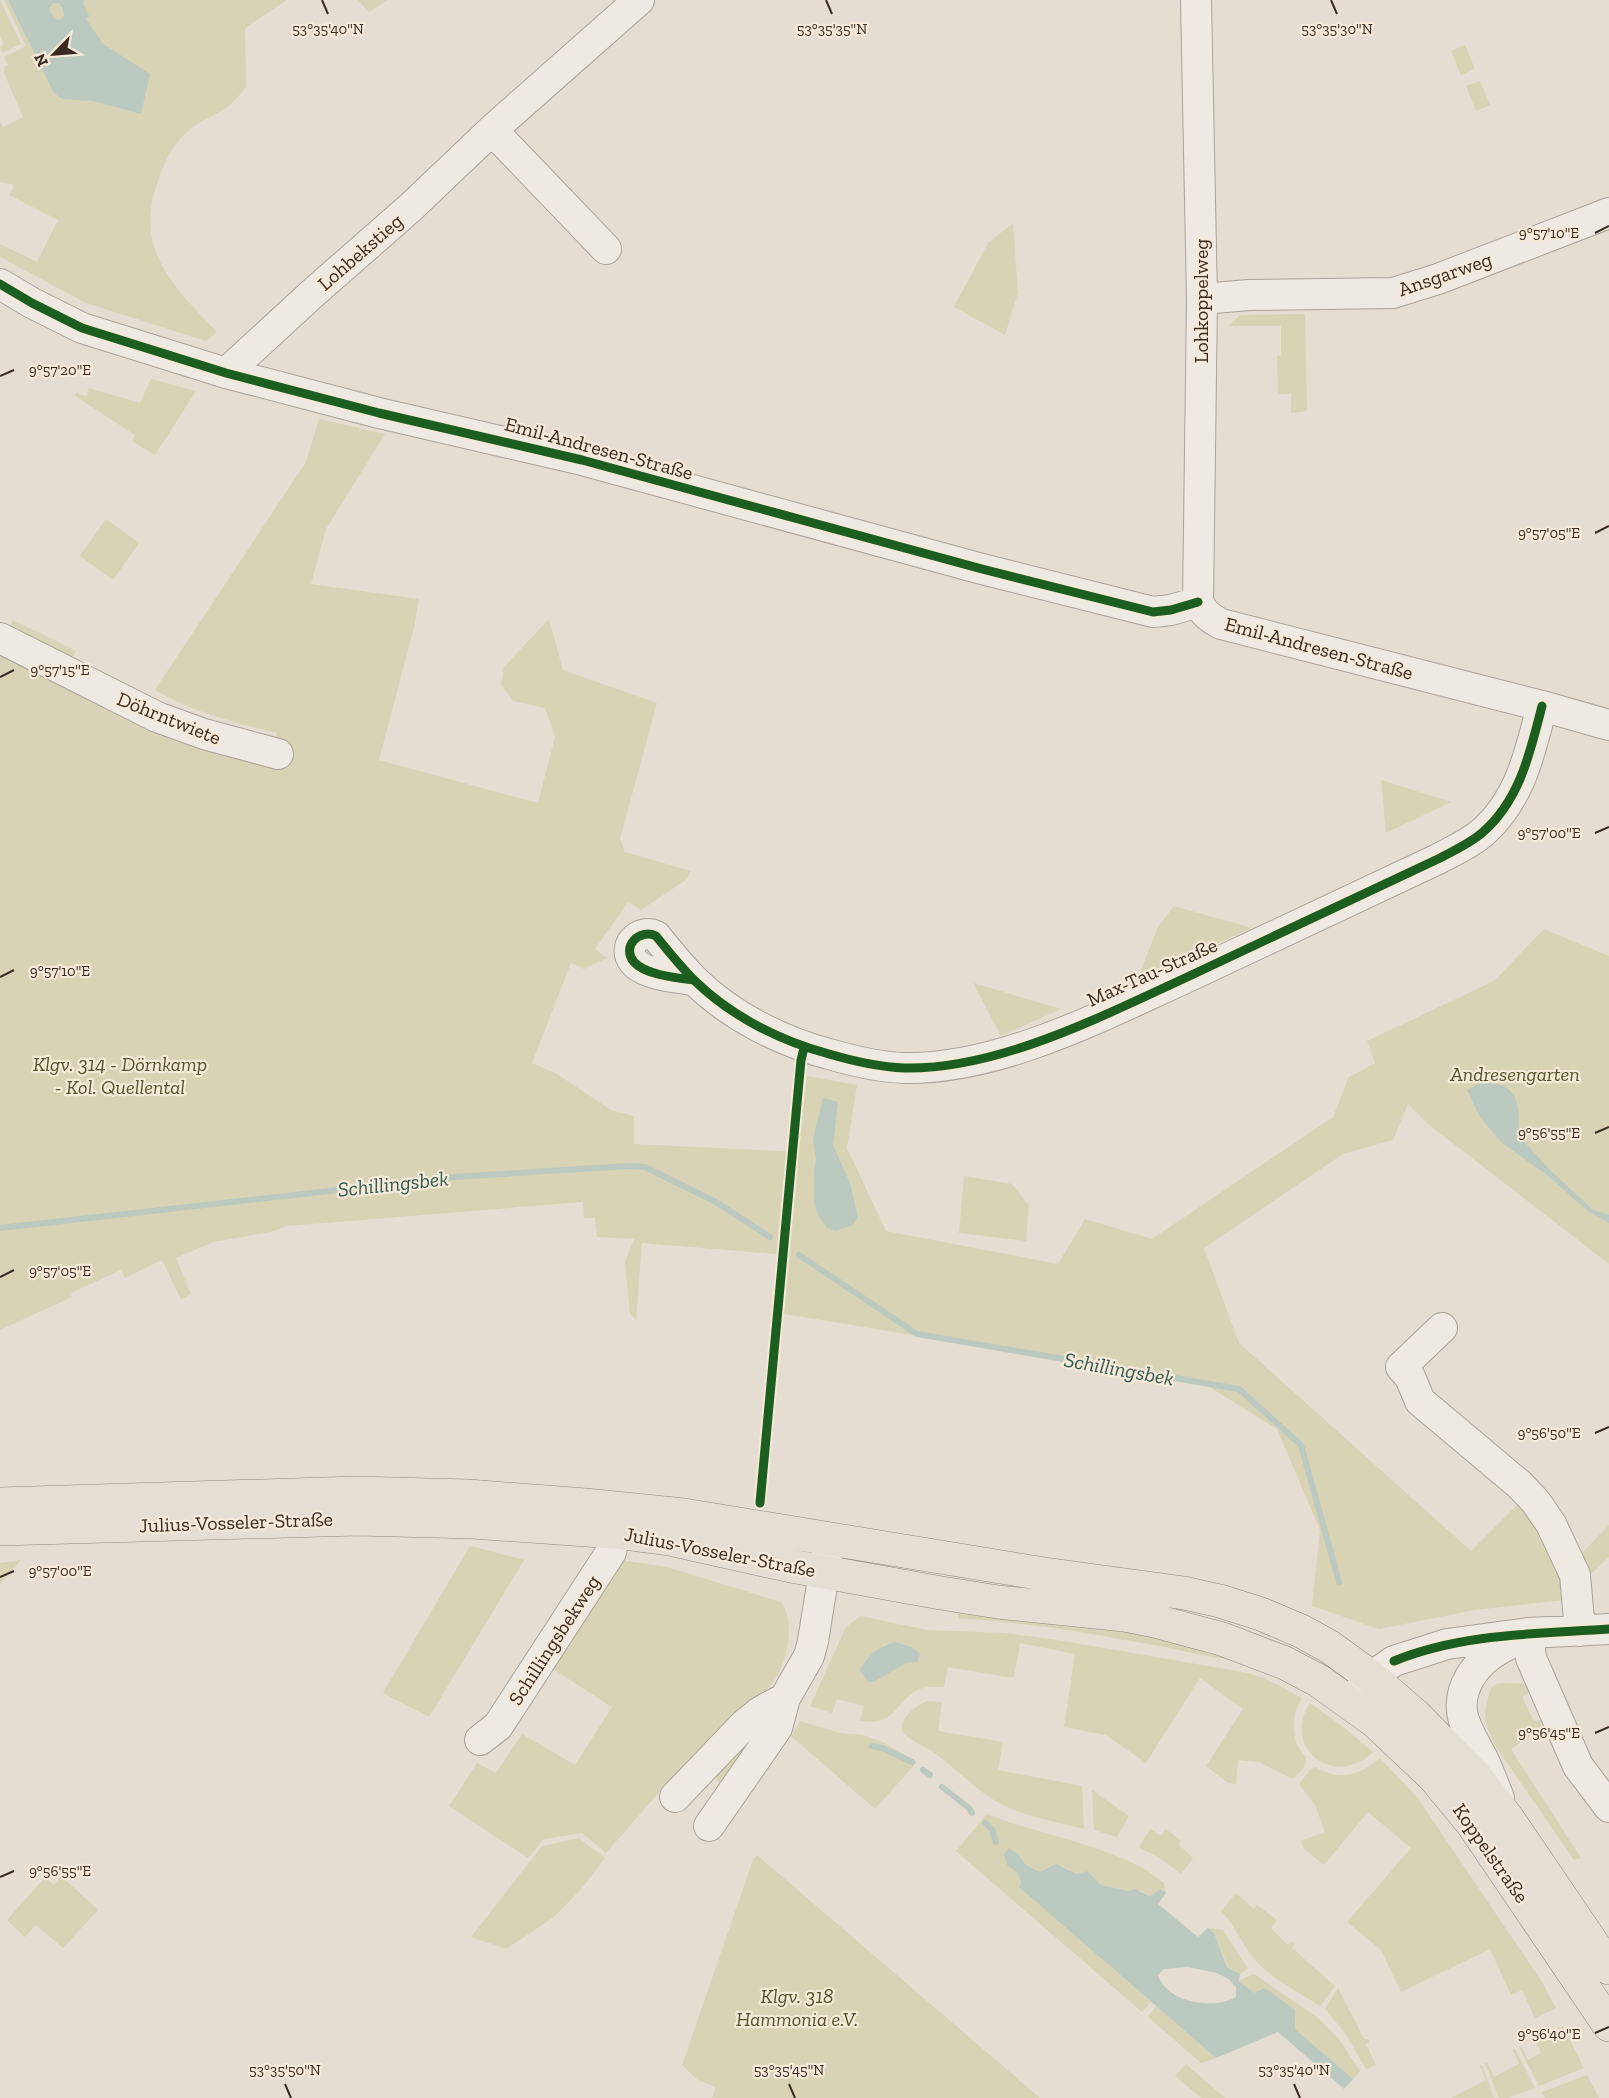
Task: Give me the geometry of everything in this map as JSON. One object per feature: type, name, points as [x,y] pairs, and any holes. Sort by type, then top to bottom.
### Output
[{"type":"main road","name":"Julius-Vosseler-Straße","points":[[0,1504],[356,1492],[468,1496],[585,1504],[684,1515],[1220,1601],[1261,1614],[1301,1632],[1330,1647],[1371,1677]]},
{"type":"main road","name":"Julius-Vosseler-Straße","points":[[0,1529],[357,1519],[473,1522],[615,1532],[699,1544],[824,1572],[998,1602],[1086,1610],[1155,1620],[1254,1650],[1294,1668],[1350,1702]]},
{"type":"main road","name":"Koppelstraße","points":[[1371,1677],[1437,1737],[1475,1776],[1508,1819],[1609,1968]]},
{"type":"main road","name":"Koppelstraße","points":[[1350,1702],[1410,1753],[1456,1803],[1609,2025]]},
{"type":"street","name":"Lohbekstieg","points":[[226,373],[410,208],[492,130],[639,0]]},
{"type":"street","name":"Lohkoppelweg","points":[[1196,0],[1202,299],[1198,602]]},
{"type":"street","points":[[492,130],[606,249]]},
{"type":"street","name":"Ansgarweg","points":[[1202,299],[1249,295],[1393,293],[1438,279],[1609,213]]},
{"type":"street","name":"Emil-Andresen-Straße","points":[[0,284],[82,328],[226,373],[379,413],[582,460],[982,569],[1152,612],[1171,610],[1198,602],[1209,617],[1221,624],[1609,725]]},
{"type":"street","name":"Döhrntwiete","points":[[0,638],[157,717],[237,744],[278,754]]},
{"type":"street","name":"Max-Tau-Straße","points":[[694,980],[735,1012],[764,1029],[804,1048],[859,1062],[904,1068],[936,1066],[1026,1046],[1129,1004],[1465,845],[1494,821],[1514,793],[1529,757],[1542,706]]},
{"type":"street","points":[[1350,1702],[1371,1677],[1394,1661],[1415,1653],[1447,1644],[1528,1633],[1594,1630],[1575,1575],[1551,1524],[1536,1502],[1520,1485],[1419,1401],[1410,1377],[1401,1367],[1442,1328]]},
{"type":"street","name":"Schillingsbekweg","points":[[480,1740],[498,1726],[522,1691],[610,1552],[615,1532]]},
{"type":"street","points":[[785,1698],[760,1712],[744,1725],[683,1788],[717,1816],[777,1728],[785,1698],[809,1656],[830,1538]]},
{"type":"street","points":[[1528,1633],[1532,1658],[1578,1766],[1609,1807]]},
{"type":"street","points":[[1508,1819],[1483,1760],[1466,1728],[1461,1711],[1467,1684],[1475,1669],[1487,1657],[1528,1633]]},
{"type":"green space","points":[[0,0],[21,44],[2,53],[0,47],[4,44],[0,35]]},
{"type":"green space","points":[[4,0],[287,0],[245,28],[246,87],[230,105],[194,126],[176,144],[163,168],[152,205],[151,227],[154,247],[173,282],[217,332],[206,341],[86,303],[0,257],[0,244],[37,262],[58,220],[9,195],[14,185],[0,182],[0,122],[3,127],[23,117],[4,73],[4,67],[8,65],[4,57],[26,46]]},
{"type":"green space","points":[[358,0],[388,0],[369,12]]},
{"type":"green space","points":[[1465,45],[1475,69],[1461,75],[1451,51]]},
{"type":"green space","points":[[1480,81],[1490,105],[1476,111],[1466,86]]},
{"type":"green space","points":[[1013,223],[1018,293],[1005,335],[954,307],[988,243]]},
{"type":"green space","points":[[1305,314],[1307,411],[1291,413],[1291,394],[1278,394],[1277,356],[1281,355],[1281,326],[1229,326],[1240,315]]},
{"type":"green space","points":[[151,379],[196,391],[155,455],[132,441],[135,435],[75,396],[76,393],[87,396],[89,388],[140,403]]},
{"type":"green space","points":[[319,419],[385,434],[326,529],[311,584],[419,599],[414,627],[379,760],[538,803],[555,737],[545,708],[513,701],[501,685],[504,667],[549,619],[563,670],[657,703],[620,839],[625,852],[691,871],[687,879],[641,910],[628,902],[595,949],[607,958],[584,969],[571,963],[532,1063],[557,1074],[611,1110],[634,1116],[634,1144],[798,1152],[807,1076],[857,1085],[847,1148],[886,1231],[1058,1264],[1085,1219],[1152,1239],[1333,1117],[1349,1077],[1375,1063],[1367,1041],[1494,981],[1544,929],[1609,956],[1609,1264],[1428,1124],[1408,1104],[1393,1140],[1343,1154],[1204,1248],[1239,1343],[1471,1551],[1524,1498],[1554,1549],[1565,1600],[1475,1610],[1379,1629],[1312,1606],[1320,1530],[1277,1429],[1203,1383],[779,1313],[785,1261],[775,1254],[642,1243],[636,1320],[630,1314],[625,1261],[634,1239],[597,1237],[595,1218],[584,1218],[583,1202],[287,1226],[270,1232],[213,1242],[176,1258],[191,1294],[181,1299],[162,1260],[125,1278],[121,1270],[71,1293],[72,1297],[0,1330],[0,653],[270,765],[277,733],[199,711],[155,690],[306,462]]},
{"type":"green space","points":[[106,519],[139,543],[113,580],[80,556]]},
{"type":"green space","points":[[13,620],[76,651],[70,662],[8,631]]},
{"type":"green space","points":[[1381,780],[1451,802],[1386,833]]},
{"type":"green space","points":[[1174,906],[1252,928],[1137,980],[1158,927]]},
{"type":"green space","points":[[973,983],[1061,1009],[1001,1036]]},
{"type":"green space","points":[[964,1176],[1012,1184],[1029,1205],[1026,1241],[959,1233]]},
{"type":"green space","points":[[1609,1525],[1609,1557],[1590,1575],[1582,1553]]},
{"type":"green space","points":[[470,1546],[524,1560],[429,1717],[383,1693]]},
{"type":"green space","points":[[21,1560],[0,1584],[0,1563]]},
{"type":"green space","points":[[620,1560],[667,1567],[781,1602],[788,1618],[789,1628],[784,1659],[777,1676],[762,1695],[691,1758],[606,1853],[582,1833],[544,1839],[528,1858],[449,1806],[477,1763],[496,1773],[522,1734],[575,1765],[612,1707],[553,1669]]},
{"type":"green space","points":[[958,1609],[1099,1623],[1245,1659],[1212,1657],[1059,1629],[1008,1622],[958,1619]]},
{"type":"green space","points":[[861,1616],[927,1630],[1004,1633],[1058,1640],[1248,1673],[1268,1680],[1302,1698],[1296,1710],[1294,1735],[1306,1762],[1293,1779],[1259,1762],[1238,1760],[1236,1784],[1228,1783],[1206,1766],[1243,1709],[1200,1678],[1146,1763],[1106,1735],[1064,1727],[1075,1654],[1020,1643],[1014,1678],[948,1667],[944,1687],[920,1689],[911,1694],[894,1712],[882,1720],[860,1721],[864,1706],[837,1699],[832,1713],[810,1706],[846,1627]],"holes":[[[897,1642],[912,1647],[920,1654],[918,1662],[906,1663],[874,1682],[867,1682],[883,1645]]]},
{"type":"green space","points":[[1496,1684],[1525,1684],[1529,1693],[1522,1697],[1534,1721],[1541,1720],[1544,1727],[1511,1749],[1581,1858],[1574,1860],[1496,1747],[1488,1730],[1485,1712],[1491,1688]]},
{"type":"green space","points":[[927,1701],[942,1702],[938,1731],[1003,1742],[998,1770],[1082,1786],[1084,1829],[1034,1817],[995,1801],[932,1751],[907,1736],[902,1731],[903,1721],[914,1709]]},
{"type":"green space","points":[[1310,1703],[1373,1752],[1358,1763],[1343,1767],[1328,1765],[1316,1758],[1307,1748],[1302,1735],[1303,1719]]},
{"type":"green space","points":[[766,1717],[729,1780],[719,1783],[715,1775]]},
{"type":"green space","points":[[800,1721],[840,1733],[863,1735],[885,1743],[917,1762],[875,1809],[791,1736]]},
{"type":"green space","points":[[1380,1758],[1417,1797],[1542,1982],[1556,2008],[1535,2018],[1522,1990],[1511,1995],[1490,1949],[1401,1992],[1381,1950],[1347,1922],[1411,1848],[1368,1812],[1324,1865],[1303,1848],[1301,1841],[1325,1832],[1315,1805],[1299,1784],[1311,1769],[1316,1767],[1333,1774],[1349,1774],[1365,1769]]},
{"type":"green space","points":[[1092,1790],[1129,1816],[1117,1837],[1094,1830]]},
{"type":"green space","points":[[987,1814],[1123,1858],[1164,1883],[1166,1893],[1161,1889],[1150,1896],[1142,1891],[1128,1891],[1100,1885],[1087,1871],[1077,1874],[1062,1866],[1040,1872],[1026,1865],[1018,1854],[1007,1865],[1018,1872],[1020,1887],[1151,2002],[1142,2012],[956,1851]]},
{"type":"green space","points":[[1150,1829],[1161,1836],[1166,1829],[1181,1841],[1178,1844],[1193,1858],[1181,1874],[1158,1857],[1139,1847]]},
{"type":"green space","points":[[579,1838],[605,1858],[582,1888],[554,1917],[506,1949],[471,1937],[542,1846]]},
{"type":"green space","name":"Klgv. 318 Hammonia e.V.","points":[[757,1855],[1040,2098],[712,2098],[716,2087],[698,2080],[682,2065],[753,1860]]},
{"type":"green space","points":[[61,1876],[98,1910],[63,1948],[36,1925],[25,1937],[7,1920],[45,1877],[54,1885]]},
{"type":"green space","points":[[1236,1893],[1254,1909],[1257,1905],[1277,1920],[1271,1928],[1288,1945],[1292,1941],[1295,1944],[1292,1948],[1335,1986],[1320,2006],[1273,1976],[1248,1951],[1221,1911]]},
{"type":"green space","points":[[1208,1928],[1223,1930],[1248,1969],[1240,1974],[1228,1967],[1214,1933]]},
{"type":"green space","points":[[1254,1974],[1317,2017],[1339,2039],[1360,2071],[1353,2079],[1239,1981]]},
{"type":"green space","points":[[1338,1988],[1364,2039],[1370,2042],[1366,2044],[1376,2065],[1366,2069],[1345,2033],[1325,2009]]},
{"type":"green space","points":[[1156,2006],[1216,2058],[1201,2063],[1148,2017]]},
{"type":"green space","points":[[1563,2026],[1584,2068],[1539,2086],[1519,2047],[1521,2046],[1528,2060],[1541,2053],[1535,2040]]},
{"type":"green space","points":[[1515,2049],[1535,2088],[1508,2098],[1499,2098],[1485,2063],[1487,2062],[1494,2077],[1519,2064],[1513,2050]]},
{"type":"green space","points":[[1186,2064],[1225,2098],[1201,2098],[1175,2076]]},
{"type":"green space","points":[[1482,2065],[1494,2098],[1451,2098],[1486,2080],[1480,2066]]},
{"type":"green space","points":[[1587,2075],[1599,2098],[1545,2098],[1542,2092]]},
{"type":"shaded area","points":[[8,0],[85,0],[83,3],[89,16],[86,19],[103,44],[150,74],[141,114],[93,101],[63,99],[53,91]],"holes":[[[53,3],[59,3],[64,16],[60,20],[55,19],[50,11]]]},
{"type":"shaded area","points":[[1482,1082],[1508,1088],[1518,1106],[1518,1135],[1549,1169],[1593,1210],[1609,1215],[1609,1223],[1589,1212],[1547,1175],[1502,1143],[1480,1117],[1467,1090]]},
{"type":"shaded area","points":[[823,1098],[838,1102],[833,1145],[850,1183],[858,1217],[853,1225],[836,1231],[827,1228],[819,1217],[814,1202],[816,1159],[813,1139]]},
{"type":"shaded area","points":[[896,1642],[912,1647],[920,1654],[918,1662],[906,1663],[874,1682],[868,1682],[860,1670],[863,1664],[880,1648]]},
{"type":"shaded area","points":[[1009,1848],[1018,1854],[1026,1865],[1040,1872],[1056,1864],[1077,1874],[1087,1871],[1101,1885],[1128,1891],[1135,1889],[1150,1896],[1161,1889],[1166,1893],[1158,1904],[1198,1937],[1208,1928],[1214,1933],[1227,1967],[1240,1974],[1239,1981],[1254,1993],[1265,1988],[1295,2010],[1295,2029],[1353,2079],[1344,2089],[1278,2032],[1216,2058],[1019,1887],[1021,1883],[1018,1873],[1007,1865],[1004,1854]],"holes":[[[1188,1967],[1217,1973],[1230,1980],[1236,1988],[1236,1997],[1215,2003],[1181,1998],[1163,1985],[1158,1975],[1164,1969]]]},
{"type":"waterway","name":"Schillingsbek","points":[[0,1228],[454,1177],[628,1166],[645,1167],[716,1202],[770,1237]]},
{"type":"waterway","name":"Schillingsbek","points":[[799,1255],[917,1334],[1239,1389],[1301,1445],[1339,1582]]},
{"type":"waterway","points":[[872,1746],[882,1748],[912,1762]]},
{"type":"waterway","points":[[923,1770],[930,1775]]},
{"type":"waterway","points":[[942,1787],[969,1808],[972,1813]]},
{"type":"waterway","points":[[985,1823],[992,1829],[996,1842]]},
{"type":"cycle path","points":[[0,284],[82,328],[226,373],[379,413],[582,460],[982,569],[1153,612],[1171,610],[1198,602]]},
{"type":"cycle path","points":[[694,980],[662,975],[639,966],[631,956],[630,950],[634,940],[644,935],[656,936],[695,981],[740,1016],[792,1042],[838,1057],[875,1065],[904,1068],[939,1066],[1011,1051],[1117,1009],[1472,841],[1495,820],[1515,791],[1528,758],[1542,706]]},
{"type":"cycle path","points":[[760,1503],[801,1060],[804,1048]]},
{"type":"cycle path","points":[[1394,1661],[1446,1645],[1473,1640],[1500,1636],[1609,1629]]},
{"type":"park label","name":"Andresengarten","points":[[1515,1074]]},
{"type":"park label","name":"Klgv. 314 - Dörnkamp - Kol. Quellental","points":[[120,1076]]}]
